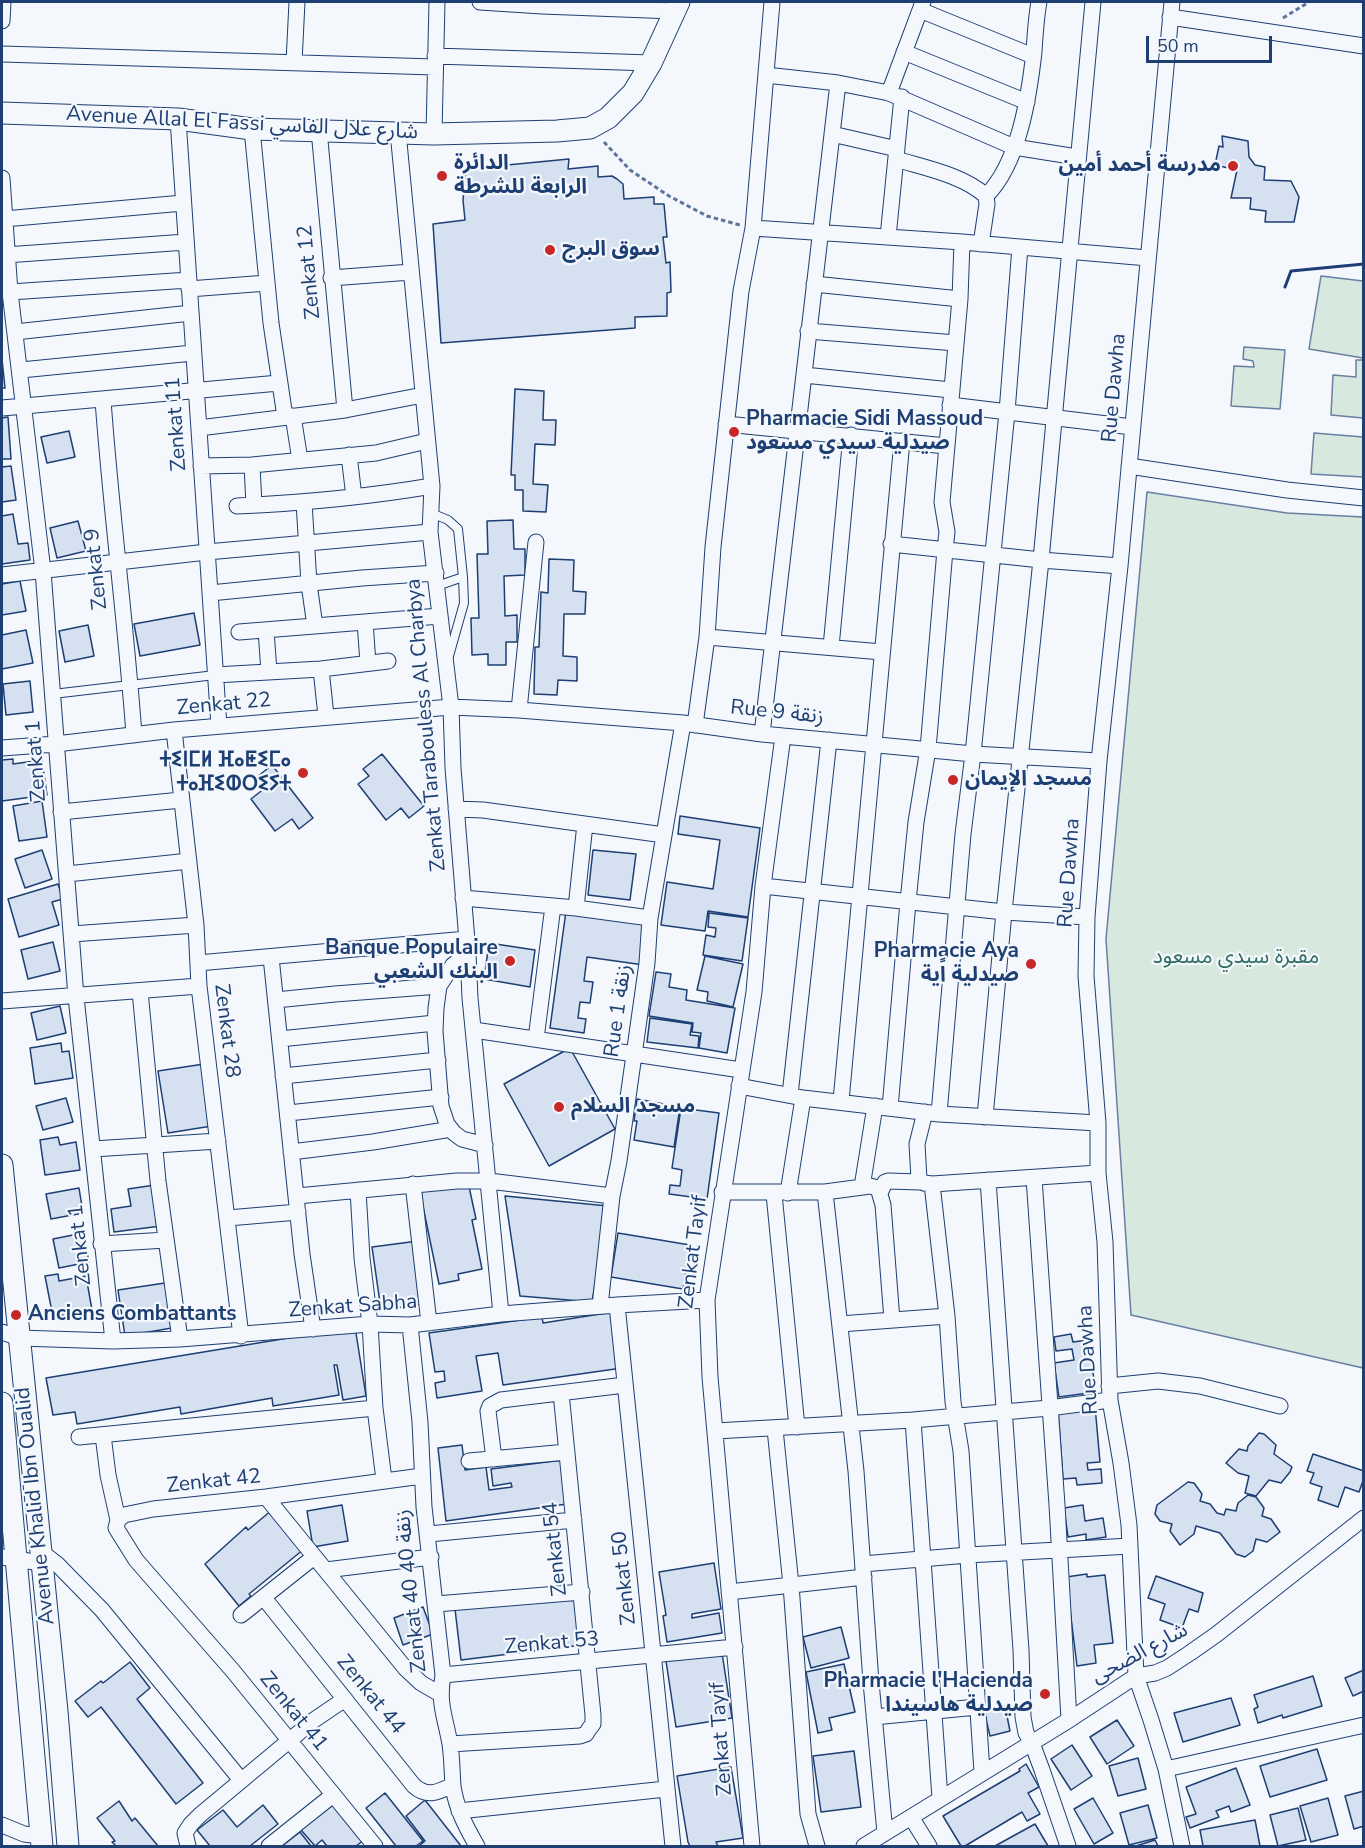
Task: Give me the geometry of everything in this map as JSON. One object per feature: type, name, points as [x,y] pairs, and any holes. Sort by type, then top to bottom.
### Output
[{"type":"main road","points":[[590,128],[608,118],[633,93],[651,63],[677,6]]},
{"type":"main road","name":"Avenue Allal El Fassi شارع علال الفاسي","points":[[2,113],[177,119],[252,129],[434,134],[590,128]]},
{"type":"main road","name":"Avenue Khalid Ibn Oualid","points":[[2,1165],[10,1335],[40,1557],[57,1711],[68,1846]]},
{"type":"main road","name":"Avenue Khalid Ibn Oualid","points":[[2,1403],[9,1559],[42,1841]]},
{"type":"street","points":[[2,21],[3,2]]},
{"type":"street","points":[[294,62],[297,2]]},
{"type":"street","points":[[434,134],[437,2]]},
{"type":"street","points":[[480,2],[542,6],[677,6]]},
{"type":"street","name":"Rue 1 زنقة","points":[[600,1306],[612,1196],[647,963],[650,918],[664,835],[707,637],[713,547],[726,424],[741,291],[753,228],[772,2]]},
{"type":"street","points":[[985,1117],[1041,560],[1093,2]]},
{"type":"street","points":[[986,196],[996,186],[1014,147],[1027,102],[1033,56],[1034,3]]},
{"type":"street","points":[[888,237],[896,154],[896,95],[904,52],[922,6],[1033,56]]},
{"type":"street","points":[[1171,9],[1265,31],[1364,46]]},
{"type":"street","name":"Rue Dawha","points":[[1171,9],[1120,566],[1099,761],[1087,917],[1086,976],[1098,1123],[1098,1173],[1105,1242],[1109,1393],[1121,1463],[1130,1546],[1136,1676],[1152,1720],[1166,1770],[1182,1846]]},
{"type":"street","points":[[904,52],[1027,102]]},
{"type":"street","points":[[2,54],[294,62],[651,63]]},
{"type":"street","points":[[766,75],[838,83],[896,95],[1014,147],[1077,158]]},
{"type":"street","points":[[762,734],[838,83]]},
{"type":"street","name":"Zenkat 11","points":[[177,119],[219,726]]},
{"type":"street","points":[[252,129],[279,383],[300,460]]},
{"type":"street","name":"Zenkat 12","points":[[319,130],[345,410]]},
{"type":"street","name":"Zenkat Tarabouless Al Charbya","points":[[398,132],[432,486],[430,532],[451,707],[470,998],[501,1314]]},
{"type":"street","points":[[832,134],[896,154],[977,188],[986,196],[987,204],[981,244]]},
{"type":"street","name":"Zenkat 1","points":[[2,178],[6,255],[44,571],[76,997],[113,1341]]},
{"type":"street","points":[[4,219],[183,203]]},
{"type":"street","points":[[753,228],[962,242],[1148,258]]},
{"type":"street","points":[[6,255],[186,242]]},
{"type":"street","points":[[862,1186],[882,1107],[916,822],[928,748],[947,532],[942,510],[960,299],[962,242]]},
{"type":"street","points":[[982,1772],[961,1451],[946,1316],[926,1183],[917,1144],[932,1113],[957,906],[1007,412],[1020,247]]},
{"type":"street","points":[[331,278],[411,272]]},
{"type":"street","points":[[10,292],[267,283]]},
{"type":"street","points":[[814,284],[960,299]]},
{"type":"street","points":[[15,332],[191,313]]},
{"type":"street","points":[[808,331],[956,343]]},
{"type":"street","points":[[21,370],[194,353]]},
{"type":"street","points":[[804,375],[951,398],[1007,412],[1132,427]]},
{"type":"street","points":[[2,408],[279,383]]},
{"type":"street","points":[[199,428],[345,410],[423,395]]},
{"type":"street","name":"Zenkat 9","points":[[103,400],[108,478],[134,735]]},
{"type":"street","points":[[726,424],[946,446]]},
{"type":"street","points":[[831,646],[851,435]]},
{"type":"street","points":[[201,466],[252,465],[376,453],[427,441]]},
{"type":"street","points":[[841,1101],[902,441]]},
{"type":"street","points":[[349,455],[354,497]]},
{"type":"street","points":[[252,465],[254,506]]},
{"type":"street","points":[[1129,466],[1287,490],[1364,498]]},
{"type":"street","points":[[237,506],[354,497],[432,486]]},
{"type":"street","points":[[304,502],[309,584],[315,626]]},
{"type":"street","points":[[2,575],[207,552],[430,532]]},
{"type":"street","points":[[519,710],[536,542]]},
{"type":"street","points":[[891,544],[1120,566]]},
{"type":"street","points":[[210,593],[309,584],[436,580]]},
{"type":"street","points":[[239,632],[440,616]]},
{"type":"street","points":[[365,622],[368,663]]},
{"type":"street","points":[[266,630],[269,672]]},
{"type":"street","points":[[707,637],[882,652]]},
{"type":"street","points":[[215,675],[321,669],[388,661]]},
{"type":"street","points":[[321,669],[326,716]]},
{"type":"street","name":"Rue 9 زنقة","points":[[451,707],[519,710],[689,724],[762,734],[973,754],[1099,761]]},
{"type":"street","name":"Zenkat 22","points":[[2,748],[326,716],[451,707]]},
{"type":"street","name":"Zenkat 28","points":[[174,730],[196,925],[199,986],[241,1336]]},
{"type":"street","name":"Zenkat Tayif","points":[[752,1846],[710,1377],[707,1300],[754,992],[763,886],[783,736]]},
{"type":"street","points":[[797,1427],[781,1193],[797,1097],[806,939],[829,740]]},
{"type":"street","points":[[62,812],[181,800]]},
{"type":"street","points":[[456,809],[483,810],[664,835]]},
{"type":"street","points":[[576,908],[585,824]]},
{"type":"street","points":[[67,874],[189,861]]},
{"type":"street","points":[[763,886],[1004,912],[1087,917]]},
{"type":"street","points":[[463,898],[576,908],[650,918]]},
{"type":"street","points":[[536,1039],[553,906]]},
{"type":"street","points":[[72,934],[196,925]]},
{"type":"street","points":[[198,963],[467,946]]},
{"type":"street","points":[[467,946],[439,986],[435,1023],[441,1106],[451,1129],[462,1139],[485,1145]]},
{"type":"street","points":[[271,957],[291,1152],[313,1329]]},
{"type":"street","points":[[2,1001],[199,986]]},
{"type":"street","points":[[276,1000],[439,986]]},
{"type":"street","points":[[140,991],[147,1078],[180,1339]]},
{"type":"street","points":[[280,1039],[435,1023]]},
{"type":"street","points":[[474,1030],[741,1070]]},
{"type":"street","points":[[283,1076],[438,1060]]},
{"type":"street","points":[[739,1086],[797,1097],[932,1113],[1098,1123]]},
{"type":"street","points":[[288,1113],[441,1097]]},
{"type":"street","points":[[291,1152],[451,1129]]},
{"type":"street","points":[[93,1149],[218,1141]]},
{"type":"street","points":[[892,1320],[886,1234],[880,1191],[888,1181],[926,1183],[1098,1173]]},
{"type":"street","points":[[1034,1178],[1069,1720]]},
{"type":"street","points":[[988,1180],[1021,1650],[1023,1717],[1026,1733],[1032,1743],[1068,1846]]},
{"type":"street","points":[[297,1196],[413,1184],[489,1181],[612,1196]]},
{"type":"street","points":[[413,1184],[429,1323]]},
{"type":"street","points":[[722,1192],[825,1192],[862,1186],[876,1187],[880,1191]]},
{"type":"street","points":[[358,1190],[375,1408],[384,1480]]},
{"type":"street","points":[[825,1192],[850,1423],[885,1833]]},
{"type":"street","points":[[228,1218],[298,1212]]},
{"type":"street","points":[[101,1244],[166,1240]]},
{"type":"street","name":"Zenkat Sabha","points":[[10,1335],[113,1341],[241,1336],[370,1324],[410,1325],[501,1314],[600,1306],[707,1300]]},
{"type":"street","name":"Zenkat 50","points":[[617,1305],[673,1846]]},
{"type":"street","points":[[840,1324],[946,1316]]},
{"type":"street","name":"Zenkat 40 زنقة 40","points":[[410,1325],[420,1422],[422,1476],[443,1675],[441,1709],[450,1744],[453,1785],[459,1811],[477,1846]]},
{"type":"street","points":[[715,1431],[913,1420],[1048,1408],[1158,1381],[1200,1386],[1280,1406]]},
{"type":"street","points":[[494,1459],[488,1411],[490,1406],[501,1400],[625,1385]]},
{"type":"street","name":"Zenkat 54","points":[[450,1744],[558,1739],[586,1734],[593,1724],[561,1393]]},
{"type":"street","points":[[79,1437],[375,1408]]},
{"type":"street","points":[[913,1420],[940,1797]]},
{"type":"street","points":[[775,1429],[791,1585],[808,1814],[817,1846]]},
{"type":"street","points":[[103,1435],[108,1475],[118,1520]]},
{"type":"street","points":[[469,1461],[567,1452]]},
{"type":"street","name":"Zenkat 42","points":[[118,1520],[124,1515],[153,1509],[266,1497],[422,1476]]},
{"type":"street","points":[[266,1497],[405,1668],[421,1683],[441,1694]]},
{"type":"street","name":"شارع الضحى","points":[[864,1846],[940,1797],[1069,1720],[1136,1676],[1155,1673],[1167,1668],[1190,1653],[1364,1518]]},
{"type":"street","name":"Zenkat 41","points":[[118,1520],[116,1528],[136,1560],[176,1604],[373,1846]]},
{"type":"street","points":[[429,1534],[574,1520]]},
{"type":"street","points":[[729,1592],[791,1585],[923,1559],[1130,1546]]},
{"type":"street","points":[[9,1559],[40,1557],[57,1564],[102,1610],[241,1780]]},
{"type":"street","points":[[241,1615],[314,1557]]},
{"type":"street","points":[[326,1570],[431,1557]]},
{"type":"street","points":[[436,1604],[582,1592]]},
{"type":"street","name":"Zenkat 44","points":[[264,1598],[421,1791],[434,1793],[453,1785]]},
{"type":"street","name":"Zenkat 53","points":[[443,1675],[735,1647]]},
{"type":"street","points":[[188,1846],[185,1833],[191,1824],[314,1720],[345,1699]]},
{"type":"street","points":[[874,1717],[977,1707]]},
{"type":"street","points":[[1166,1770],[1364,1725]]},
{"type":"street","points":[[459,1811],[666,1789]]},
{"type":"street","points":[[268,1846],[333,1795]]},
{"type":"street","points":[[911,1817],[928,1846]]},
{"type":"street","points":[[2,1825],[42,1841]]},
{"type":"lane","points":[[431,513],[448,520],[458,529],[463,577],[464,603],[446,669]]},
{"type":"lane","points":[[436,580],[463,577]]},
{"type":"lane","points":[[53,693],[215,675]]},
{"type":"path","points":[[1265,31],[1309,2]]},
{"type":"path","points":[[590,128],[630,170],[669,196],[707,216],[753,228]]},
{"type":"green space","points":[[1321,276],[1363,281],[1363,358],[1309,349]]},
{"type":"green space","points":[[1244,347],[1285,350],[1280,409],[1231,406],[1234,366],[1254,367],[1253,361],[1243,359]]},
{"type":"green space","points":[[1356,360],[1363,360],[1363,418],[1331,415],[1333,375],[1356,377]]},
{"type":"green space","points":[[1314,433],[1363,437],[1363,477],[1311,474]]},
{"type":"green space","name":"مقبرة سيدي مسعود","points":[[1147,492],[1287,513],[1363,517],[1363,1368],[1131,1315],[1106,939]]},
{"type":"building","points":[[1222,136],[1248,141],[1249,157],[1255,165],[1265,167],[1264,180],[1291,181],[1299,197],[1294,222],[1265,222],[1266,211],[1250,209],[1251,198],[1231,198],[1237,170],[1215,165],[1219,146],[1223,147]]},
{"type":"building","name":"سوق البرج","points":[[569,159],[568,169],[598,166],[598,177],[612,176],[617,179],[623,184],[624,199],[654,197],[654,204],[664,204],[667,237],[663,237],[666,263],[670,262],[671,292],[667,293],[667,316],[635,317],[635,328],[441,343],[433,224],[465,220],[463,200],[466,169]]},
{"type":"building","points":[[2,359],[5,388],[2,388]]},
{"type":"building","points":[[515,389],[544,391],[543,420],[556,420],[555,445],[535,444],[533,484],[548,485],[546,512],[523,511],[523,490],[515,490],[515,475],[511,475]]},
{"type":"building","points":[[8,417],[11,459],[2,459],[2,418]]},
{"type":"building","points":[[69,431],[75,457],[47,463],[41,437]]},
{"type":"building","points":[[11,466],[16,500],[2,502],[2,467]]},
{"type":"building","points":[[13,514],[18,544],[28,543],[30,560],[2,564],[2,516]]},
{"type":"building","points":[[513,520],[514,549],[525,549],[525,575],[504,576],[505,616],[517,615],[517,642],[506,642],[506,665],[488,665],[488,654],[472,655],[471,618],[479,618],[477,554],[488,554],[487,521]]},
{"type":"building","points":[[78,521],[86,551],[57,558],[50,528]]},
{"type":"building","points":[[549,559],[574,560],[573,591],[586,592],[585,614],[564,614],[563,656],[577,657],[577,681],[558,680],[557,695],[534,694],[535,647],[539,647],[541,592],[548,593]]},
{"type":"building","points":[[20,581],[26,611],[2,615],[2,584]]},
{"type":"building","points":[[194,613],[200,645],[140,656],[134,624]]},
{"type":"building","points":[[88,625],[94,656],[65,662],[59,631]]},
{"type":"building","points":[[26,630],[33,663],[2,669],[2,635]]},
{"type":"building","points":[[30,681],[33,712],[6,715],[3,684]]},
{"type":"building","points":[[382,754],[424,806],[409,818],[401,808],[386,820],[358,784],[369,776],[363,769]]},
{"type":"building","points":[[13,759],[13,764],[42,760],[47,795],[2,801],[2,760]]},
{"type":"building","points":[[272,765],[313,818],[299,829],[292,819],[275,831],[251,799],[265,788],[257,777]]},
{"type":"building","points":[[42,801],[47,837],[19,841],[13,806]]},
{"type":"building","points":[[680,816],[760,828],[748,917],[708,911],[705,931],[661,925],[667,882],[713,889],[720,840],[678,834]]},
{"type":"building","points":[[42,850],[52,879],[25,888],[15,859]]},
{"type":"building","points":[[593,850],[636,854],[630,900],[588,895]]},
{"type":"building","points":[[58,884],[63,899],[52,902],[59,925],[19,937],[8,899]]},
{"type":"building","points":[[566,911],[650,923],[644,965],[587,957],[584,981],[593,982],[590,1003],[580,1002],[578,1018],[586,1019],[584,1033],[550,1028]]},
{"type":"building","points":[[709,913],[748,918],[742,961],[703,955],[706,935],[715,937],[716,928],[708,927]]},
{"type":"building","points":[[53,942],[60,971],[28,979],[21,950]]},
{"type":"building","points":[[489,943],[535,950],[530,987],[484,979]]},
{"type":"building","points":[[705,956],[743,964],[733,1007],[707,1001],[708,992],[697,990]]},
{"type":"building","points":[[656,972],[671,974],[669,987],[687,990],[686,1000],[735,1008],[727,1053],[699,1048],[701,1033],[692,1032],[693,1023],[649,1016]]},
{"type":"building","points":[[60,1006],[66,1033],[37,1040],[31,1013]]},
{"type":"building","points":[[650,1018],[692,1024],[690,1035],[699,1036],[698,1048],[647,1042]]},
{"type":"building","points":[[61,1043],[62,1052],[69,1051],[73,1078],[35,1084],[30,1048]]},
{"type":"building","name":"مسجد السلام","points":[[570,1048],[615,1129],[549,1166],[504,1084]]},
{"type":"building","points":[[204,1064],[212,1126],[168,1133],[158,1071]]},
{"type":"building","points":[[66,1098],[73,1122],[43,1130],[36,1106]]},
{"type":"building","points":[[637,1099],[680,1107],[674,1147],[634,1140]]},
{"type":"building","points":[[681,1108],[719,1113],[707,1199],[669,1194],[670,1185],[680,1186],[682,1170],[672,1168]]},
{"type":"building","points":[[58,1137],[60,1145],[76,1142],[80,1170],[45,1175],[40,1140]]},
{"type":"building","points":[[468,1182],[476,1219],[472,1220],[482,1269],[458,1274],[459,1280],[439,1284],[420,1192]]},
{"type":"building","points":[[155,1185],[161,1226],[114,1232],[111,1209],[131,1206],[128,1189]]},
{"type":"building","points":[[79,1188],[83,1213],[51,1219],[46,1194]]},
{"type":"building","points":[[505,1196],[608,1206],[592,1302],[520,1296]]},
{"type":"building","points":[[83,1233],[89,1262],[59,1268],[53,1239]]},
{"type":"building","points":[[618,1233],[690,1245],[683,1289],[611,1277]]},
{"type":"building","points":[[418,1241],[424,1304],[381,1310],[372,1247]]},
{"type":"building","points":[[58,1274],[59,1281],[86,1276],[92,1310],[53,1317],[45,1276]]},
{"type":"building","points":[[165,1283],[172,1328],[125,1336],[118,1290]]},
{"type":"building","points":[[613,1312],[622,1368],[503,1385],[498,1353],[476,1356],[482,1391],[437,1398],[435,1383],[445,1381],[444,1371],[435,1372],[429,1333],[542,1317],[543,1323]]},
{"type":"building","points":[[355,1327],[366,1396],[343,1400],[337,1365],[334,1365],[339,1395],[273,1406],[272,1398],[181,1414],[180,1407],[77,1424],[75,1412],[53,1415],[46,1378]]},
{"type":"building","points":[[1071,1334],[1073,1342],[1088,1340],[1096,1392],[1059,1397],[1054,1363],[1074,1360],[1072,1349],[1056,1351],[1054,1337]]},
{"type":"building","points":[[1095,1406],[1100,1462],[1087,1463],[1088,1470],[1101,1469],[1102,1483],[1077,1485],[1076,1478],[1063,1479],[1058,1409]]},
{"type":"building","points":[[1259,1433],[1264,1434],[1276,1445],[1274,1454],[1292,1467],[1281,1483],[1269,1480],[1256,1496],[1245,1493],[1249,1476],[1238,1473],[1226,1463],[1239,1449],[1247,1451],[1248,1446]]},
{"type":"building","points":[[462,1445],[465,1470],[486,1467],[489,1490],[512,1487],[511,1483],[493,1486],[491,1469],[563,1460],[567,1504],[446,1521],[438,1448]]},
{"type":"building","points":[[1313,1454],[1364,1471],[1359,1492],[1345,1487],[1338,1507],[1318,1500],[1322,1487],[1310,1483],[1314,1473],[1307,1471]]},
{"type":"building","points":[[1188,1482],[1194,1483],[1202,1494],[1200,1501],[1210,1504],[1217,1513],[1224,1515],[1226,1509],[1236,1511],[1238,1503],[1248,1495],[1256,1497],[1264,1508],[1262,1516],[1271,1519],[1280,1532],[1267,1542],[1256,1539],[1253,1551],[1245,1557],[1236,1554],[1220,1533],[1196,1526],[1194,1534],[1180,1545],[1170,1531],[1172,1524],[1160,1521],[1155,1514],[1157,1505]]},
{"type":"building","points":[[342,1505],[348,1541],[313,1547],[307,1511]]},
{"type":"building","points":[[1083,1505],[1085,1521],[1103,1518],[1106,1537],[1086,1540],[1086,1534],[1068,1537],[1064,1508]]},
{"type":"building","points":[[272,1510],[304,1549],[249,1594],[251,1596],[239,1606],[205,1564],[246,1527],[248,1530]]},
{"type":"building","points":[[714,1563],[721,1609],[692,1614],[692,1618],[719,1613],[722,1633],[667,1642],[663,1616],[666,1615],[659,1572]]},
{"type":"building","points":[[1087,1574],[1087,1577],[1105,1575],[1113,1643],[1094,1645],[1096,1663],[1077,1666],[1066,1577]]},
{"type":"building","points":[[1156,1576],[1203,1593],[1198,1612],[1189,1609],[1182,1628],[1160,1620],[1165,1604],[1148,1598]]},
{"type":"building","points":[[575,1597],[582,1645],[461,1660],[455,1609]]},
{"type":"building","points":[[423,1607],[433,1634],[403,1645],[394,1618]]},
{"type":"building","points":[[841,1627],[849,1658],[811,1668],[803,1637]]},
{"type":"building","points":[[722,1653],[732,1718],[676,1727],[666,1661]]},
{"type":"building","points":[[130,1662],[150,1688],[137,1699],[203,1783],[176,1804],[101,1707],[88,1717],[75,1701]]},
{"type":"building","points":[[844,1664],[855,1712],[829,1718],[832,1730],[818,1733],[806,1672]]},
{"type":"building","points":[[1364,1670],[1364,1691],[1353,1696],[1345,1678]]},
{"type":"building","points":[[1313,1676],[1322,1706],[1258,1723],[1254,1709],[1258,1707],[1254,1695]]},
{"type":"building","points":[[1231,1698],[1240,1725],[1183,1742],[1174,1713]]},
{"type":"building","points":[[1005,1706],[1010,1731],[990,1736],[984,1711]]},
{"type":"building","points":[[1117,1720],[1134,1746],[1107,1764],[1090,1737]]},
{"type":"building","points":[[1072,1745],[1092,1776],[1071,1790],[1051,1759]]},
{"type":"building","points":[[1317,1749],[1327,1780],[1270,1797],[1260,1766]]},
{"type":"building","points":[[854,1751],[861,1807],[821,1812],[813,1756]]},
{"type":"building","points":[[1138,1758],[1146,1789],[1118,1796],[1109,1766]]},
{"type":"building","points":[[1026,1764],[1039,1787],[1028,1793],[1040,1814],[1027,1821],[1022,1812],[965,1846],[961,1846],[943,1816],[1020,1771],[1019,1769]]},
{"type":"building","points":[[731,1767],[743,1838],[716,1842],[718,1846],[690,1846],[677,1776]]},
{"type":"building","points":[[1236,1768],[1250,1805],[1231,1812],[1229,1806],[1216,1811],[1219,1817],[1190,1828],[1186,1817],[1196,1814],[1186,1787]]},
{"type":"building","points":[[1364,1791],[1364,1826],[1354,1829],[1345,1796]]},
{"type":"building","points":[[385,1793],[423,1841],[416,1846],[396,1846],[366,1808]]},
{"type":"building","points":[[1093,1798],[1113,1833],[1094,1844],[1074,1809]]},
{"type":"building","points":[[1328,1798],[1338,1835],[1311,1842],[1300,1806]]},
{"type":"building","points":[[425,1800],[461,1846],[419,1846],[425,1841],[406,1816]]},
{"type":"building","points":[[119,1801],[132,1821],[135,1818],[158,1846],[116,1846],[112,1842],[115,1841],[97,1818]]},
{"type":"building","points":[[335,1803],[364,1840],[356,1846],[327,1846],[322,1840],[315,1846],[301,1830]]},
{"type":"building","points":[[263,1805],[278,1824],[250,1846],[210,1846],[197,1830],[223,1810],[237,1827]]},
{"type":"building","points":[[1148,1805],[1157,1838],[1129,1845],[1120,1813]]},
{"type":"building","points":[[1298,1808],[1306,1840],[1278,1846],[1270,1815]]},
{"type":"building","points":[[1255,1820],[1260,1846],[1203,1846],[1200,1830]]},
{"type":"building","points":[[1035,1824],[1048,1846],[995,1846]]},
{"type":"building","points":[[300,1832],[311,1846],[282,1846]]},
{"type":"building","points":[[1155,1840],[1158,1846],[1136,1846]]},
{"type":"wall","points":[[1285,287],[1291,271],[1364,264]]},
{"type":"place","name":"مدرسة أحمد أمين","points":[[1233,166]]},
{"type":"place","name":"الدائرة الرابعة للشرطة","points":[[442,176]]},
{"type":"place","name":"سوق البرج","points":[[550,250]]},
{"type":"place","name":"Pharmacie Sidi Massoud صيدلية سيدي مسعود","points":[[734,432]]},
{"type":"place","name":"ⵜⵉⵏⵎⵍ ⴼⴰⵟⵉⵎⴰ ⵜⴰⴼⵉⵀⵔⵉⵢⵜ","points":[[303,773]]},
{"type":"place","name":"مسجد الإيمان","points":[[953,780]]},
{"type":"place","name":"Banque Populaire البنك الشعبي","points":[[510,961]]},
{"type":"place","name":"Pharmacie Aya صيدلية اًية","points":[[1031,964]]},
{"type":"place","name":"مسجد السلام","points":[[559,1107]]},
{"type":"place","name":"Anciens Combattants","points":[[16,1315]]},
{"type":"place","name":"Pharmacie l'Hacienda صيدلية هاسيندا","points":[[1045,1694]]}]
